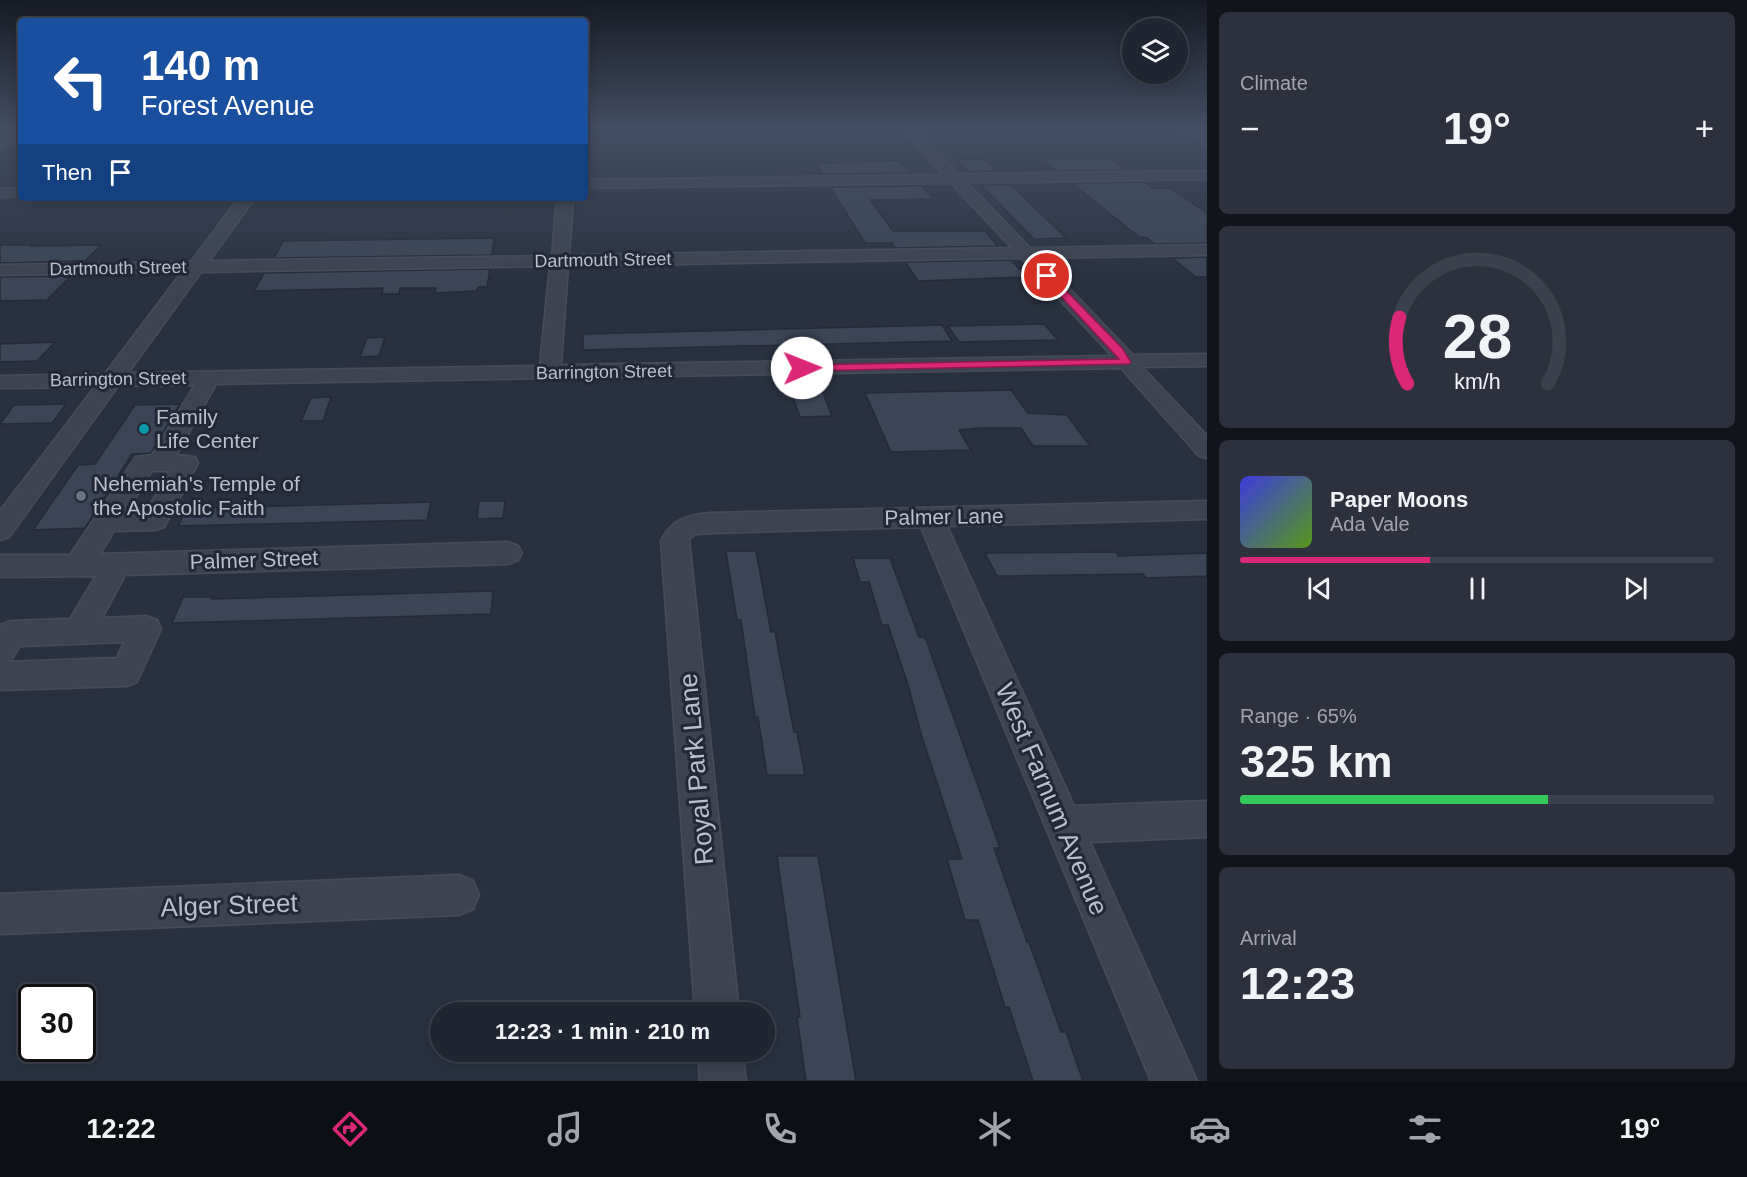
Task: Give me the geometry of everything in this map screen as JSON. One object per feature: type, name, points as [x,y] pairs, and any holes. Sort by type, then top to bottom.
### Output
[{"type":"street","points":[[588,184],[923,179]]},
{"type":"street","points":[[956,179],[1119,351],[1126,362],[1207,450]]},
{"type":"street","points":[[0,193],[18,192]]},
{"type":"street","points":[[0,530],[245,201]]},
{"type":"street","points":[[550,373],[565,201]]},
{"type":"street","name":"Dartmouth Street","points":[[0,270],[1207,250]]},
{"type":"street","name":"Barrington Street","points":[[0,382],[1207,360]]},
{"type":"street","points":[[159,463],[210,377]]},
{"type":"street","points":[[78,566],[109,522],[145,463],[186,463],[155,520],[109,522]]},
{"type":"street","name":"Palmer Lane","points":[[683,528],[711,523],[1207,510]]},
{"type":"street","name":"West Farnum Avenue","points":[[930,517],[1174,1081]]},
{"type":"street","name":"Royal Park Lane","points":[[683,528],[677,534],[675,541],[716,1002]]},
{"type":"street","name":"Palmer Street","points":[[0,566],[78,566],[508,553]]},
{"type":"street","points":[[79,632],[117,565]]},
{"type":"street","points":[[0,651],[11,634],[146,629],[126,672],[0,676]]},
{"type":"street","points":[[1063,825],[1207,819]]},
{"type":"street","name":"Alger Street","points":[[0,914],[459,895]]},
{"type":"street","points":[[721,1062],[723,1081]]},
{"type":"building","points":[[1144,182],[1152,188],[1170,188],[1207,213],[1207,243],[1155,244],[1147,238],[1139,237],[1072,183]]},
{"type":"building","points":[[981,185],[1011,185],[1066,238],[1034,239]]},
{"type":"building","points":[[922,186],[933,199],[870,200],[893,231],[985,231],[998,246],[895,248],[892,243],[865,243],[830,187]]},
{"type":"building","points":[[494,238],[492,255],[274,258],[283,241]]},
{"type":"building","points":[[0,245],[101,245],[85,261],[0,263]]},
{"type":"building","points":[[1207,257],[1207,277],[1196,277],[1172,258]]},
{"type":"building","points":[[1011,260],[1027,277],[918,281],[905,262]]},
{"type":"building","points":[[490,269],[487,287],[478,287],[477,291],[435,293],[436,288],[400,288],[399,294],[382,294],[383,288],[254,291],[264,273]]},
{"type":"building","points":[[71,276],[47,300],[0,301],[0,277]]},
{"type":"building","points":[[1044,324],[1058,340],[959,342],[948,326]]},
{"type":"building","points":[[942,325],[952,341],[583,350],[583,334]]},
{"type":"building","points":[[385,337],[379,356],[360,357],[367,338]]},
{"type":"building","points":[[55,342],[37,361],[0,362],[0,344]]},
{"type":"building","points":[[1011,390],[1028,413],[1067,415],[1090,446],[1033,446],[1021,428],[978,428],[959,430],[971,450],[891,452],[865,393]]},
{"type":"building","points":[[809,391],[810,394],[823,393],[832,416],[800,417],[791,392]]},
{"type":"building","points":[[331,397],[323,421],[301,421],[311,398]]},
{"type":"building","points":[[66,404],[52,423],[0,424],[14,405]]},
{"type":"building","points":[[180,404],[151,453],[132,454],[85,528],[33,530],[78,465],[95,464],[135,405]]},
{"type":"building","points":[[479,501],[505,501],[503,518],[477,519]]},
{"type":"building","points":[[190,502],[215,502],[212,508],[431,502],[427,520],[178,526]]},
{"type":"building","points":[[726,551],[756,551],[771,632],[775,632],[794,732],[797,732],[805,775],[767,775],[758,717],[755,717],[741,620],[737,620]]},
{"type":"building","points":[[1116,552],[1118,556],[1207,553],[1207,576],[1146,578],[1143,574],[997,576],[985,553]]},
{"type":"building","points":[[853,558],[890,558],[919,637],[925,637],[1000,848],[994,848],[1027,942],[1029,942],[1061,1032],[1066,1032],[1083,1081],[1033,1081],[1009,1007],[1005,1007],[978,920],[965,920],[947,859],[962,859],[888,625],[882,625],[869,582],[860,582]]},
{"type":"building","points":[[493,591],[491,614],[172,623],[183,597],[213,597],[212,599]]},
{"type":"building","points":[[777,856],[818,856],[856,1081],[806,1081],[797,1017],[800,1017]]},
{"type":"place","name":"Family Life Center","points":[[144,429]]},
{"type":"place","name":"Nehemiah's Temple of the Apostolic Faith","points":[[81,496]]},
{"type":"route","points":[[802,368],[1126,362],[1119,351],[1047,276]]}]
